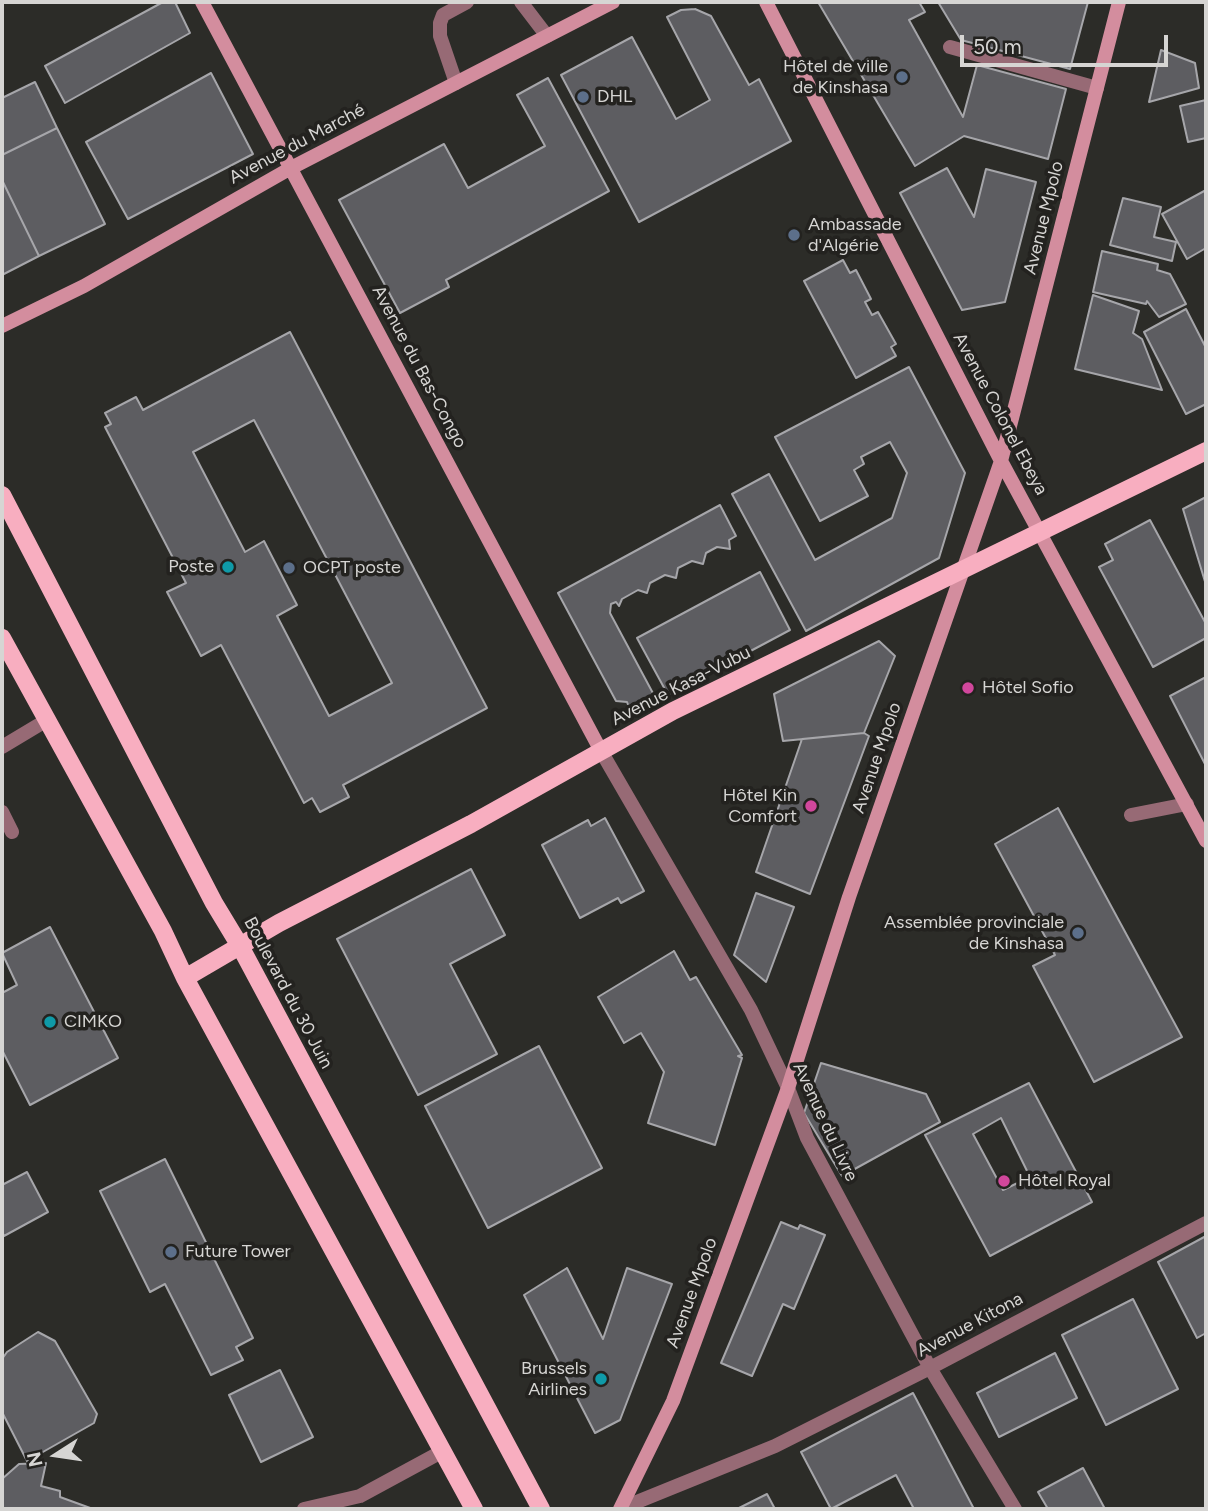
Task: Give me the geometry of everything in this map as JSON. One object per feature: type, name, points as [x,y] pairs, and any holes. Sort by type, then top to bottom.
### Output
[{"type":"main road","name":"Avenue Kasa-Vubu","points":[[185,978],[279,923],[471,824],[673,711],[1206,451]]},
{"type":"main road","name":"Boulevard du 30 Juin","points":[[2,495],[214,903],[240,946],[541,1509]]},
{"type":"main road","points":[[2,638],[474,1509]]},
{"type":"street","name":"Avenue du Bas-Congo","points":[[202,2],[601,751]]},
{"type":"street","points":[[456,83],[440,36],[440,23],[443,15],[467,2]]},
{"type":"street","points":[[521,2],[547,36]]},
{"type":"street","name":"Avenue du Marché","points":[[2,326],[84,286],[291,168],[613,2]]},
{"type":"street","name":"Avenue Colonel Ebeya","points":[[766,2],[1001,461],[1206,841]]},
{"type":"street","name":"Avenue Mpolo","points":[[621,1508],[673,1401],[788,1088],[849,897],[1001,461],[1119,2]]},
{"type":"street","points":[[950,47],[1097,88]]},
{"type":"street","points":[[2,747],[47,720]]},
{"type":"street","name":"Avenue du Livre","points":[[601,751],[751,1010],[788,1088],[807,1138],[930,1368],[1016,1509]]},
{"type":"street","points":[[1131,816],[1186,804]]},
{"type":"street","points":[[2,812],[12,832]]},
{"type":"street","name":"Avenue Kitona","points":[[621,1508],[749,1457],[930,1368],[1206,1223]]},
{"type":"street","points":[[304,1509],[360,1496],[443,1451]]},
{"type":"building","points":[[163,2],[175,2],[190,33],[65,103],[45,66]]},
{"type":"building","name":"Hôtel de ville de Kinshasa","points":[[818,2],[919,2],[925,12],[909,20],[963,117],[977,65],[1066,89],[1048,159],[964,136],[915,166]]},
{"type":"building","points":[[938,2],[1088,2],[1070,69],[961,40]]},
{"type":"building","points":[[695,9],[711,16],[749,85],[759,79],[791,141],[639,222],[561,75],[632,37],[676,119],[710,100],[667,17],[681,10]]},
{"type":"building","points":[[1161,50],[1195,63],[1199,88],[1149,102]]},
{"type":"building","points":[[211,73],[253,154],[128,219],[86,142]]},
{"type":"building","points":[[548,78],[609,191],[446,280],[449,287],[400,313],[339,200],[444,144],[468,188],[545,146],[517,95]]},
{"type":"building","points":[[35,82],[57,128],[2,155],[2,98]]},
{"type":"building","points":[[1206,100],[1206,138],[1188,142],[1180,106]]},
{"type":"building","points":[[57,128],[105,224],[39,256],[2,180],[2,155]]},
{"type":"building","points":[[947,168],[974,217],[986,169],[1036,182],[1005,302],[962,310],[900,193]]},
{"type":"building","points":[[2,180],[39,256],[2,275]]},
{"type":"building","points":[[1206,190],[1206,248],[1187,259],[1162,214]]},
{"type":"building","points":[[1123,198],[1161,207],[1154,237],[1176,242],[1172,261],[1110,245]]},
{"type":"building","points":[[1102,251],[1158,264],[1157,270],[1170,274],[1186,304],[1159,317],[1147,301],[1146,304],[1093,292]]},
{"type":"building","points":[[843,260],[850,273],[856,270],[871,299],[865,302],[872,315],[878,312],[896,344],[891,347],[896,356],[856,378],[804,281]]},
{"type":"building","points":[[1093,295],[1139,311],[1133,333],[1142,339],[1162,390],[1075,369]]},
{"type":"building","points":[[1186,309],[1206,348],[1206,404],[1186,414],[1144,332]]},
{"type":"building","name":"Poste","points":[[290,332],[487,708],[343,785],[349,797],[320,812],[312,798],[304,803],[221,645],[201,656],[167,592],[186,583],[105,427],[111,424],[105,413],[136,397],[143,410]],"holes":[[[254,420],[392,683],[329,716],[277,616],[297,605],[264,541],[245,552],[193,452]]]},
{"type":"building","points":[[909,367],[965,473],[939,558],[806,631],[732,494],[769,474],[815,560],[892,518],[907,473],[890,442],[861,457],[864,464],[854,470],[868,496],[820,521],[775,437]]},
{"type":"building","points":[[1206,497],[1206,585],[1183,509]]},
{"type":"building","points":[[720,505],[736,536],[729,540],[730,549],[717,547],[706,553],[703,564],[692,561],[678,568],[676,578],[665,575],[650,583],[647,593],[638,590],[622,599],[619,606],[616,602],[611,604],[610,613],[655,697],[630,710],[627,702],[616,701],[558,593]]},
{"type":"building","points":[[1150,520],[1206,624],[1206,638],[1153,667],[1099,567],[1113,560],[1105,544]]},
{"type":"building","points":[[760,572],[790,630],[668,695],[637,638]]},
{"type":"building","points":[[879,641],[895,656],[864,733],[783,741],[774,694]]},
{"type":"building","points":[[1206,677],[1206,766],[1170,696]]},
{"type":"building","name":"Hôtel Kin Comfort","points":[[864,733],[869,736],[810,894],[756,872],[802,739]]},
{"type":"building","name":"Assemblée provinciale de Kinshasa","points":[[1058,808],[1182,1037],[1094,1082],[1033,966],[1055,955],[995,844]]},
{"type":"building","points":[[605,818],[644,891],[621,903],[618,898],[580,918],[542,845],[588,820],[591,826]]},
{"type":"building","points":[[471,869],[505,935],[450,964],[497,1054],[418,1095],[337,939]]},
{"type":"building","points":[[756,893],[794,907],[766,982],[734,955]]},
{"type":"building","name":"CIMKO","points":[[50,927],[118,1058],[30,1105],[2,1050],[2,993],[17,985],[2,953]]},
{"type":"building","points":[[674,951],[690,980],[696,977],[742,1055],[738,1056],[742,1058],[715,1145],[648,1123],[664,1072],[641,1033],[624,1043],[598,997]]},
{"type":"building","points":[[539,1046],[602,1168],[488,1228],[425,1106]]},
{"type":"building","points":[[821,1063],[926,1094],[940,1122],[842,1176],[804,1113]]},
{"type":"building","points":[[1029,1083],[1092,1202],[990,1256],[925,1135]],"holes":[[[1001,1118],[1030,1177],[1003,1190],[973,1134]]]},
{"type":"building","name":"Future Tower","points":[[165,1159],[253,1338],[236,1347],[243,1360],[211,1375],[165,1284],[150,1292],[100,1191]]},
{"type":"building","points":[[27,1172],[48,1212],[4,1236],[2,1185]]},
{"type":"building","points":[[781,1222],[798,1229],[800,1225],[825,1235],[794,1309],[783,1304],[752,1376],[721,1363]]},
{"type":"building","points":[[1206,1236],[1206,1333],[1197,1338],[1158,1262]]},
{"type":"building","name":"Brussels Airlines","points":[[567,1268],[603,1339],[627,1268],[672,1284],[620,1420],[595,1433],[524,1295]]},
{"type":"building","points":[[1133,1299],[1178,1389],[1106,1425],[1062,1335]]},
{"type":"building","points":[[38,1332],[55,1341],[97,1414],[94,1423],[27,1461],[2,1412],[2,1359],[7,1352]]},
{"type":"building","points":[[1055,1353],[1077,1398],[999,1437],[977,1393]]},
{"type":"building","points":[[280,1370],[313,1437],[261,1462],[229,1395]]},
{"type":"building","points":[[913,1393],[974,1509],[914,1509],[896,1475],[831,1509],[801,1452]]},
{"type":"building","points":[[46,1463],[41,1486],[60,1491],[60,1497],[93,1509],[2,1509],[2,1479],[19,1464]]},
{"type":"building","points":[[1083,1468],[1105,1509],[1048,1509],[1038,1492]]},
{"type":"building","points":[[767,1494],[775,1509],[737,1509]]},
{"type":"place","name":"Hôtel de ville de Kinshasa","points":[[902,77]]},
{"type":"place","name":"DHL","points":[[583,97]]},
{"type":"place","name":"Ambassade d'Algérie","points":[[794,235]]},
{"type":"place","name":"Poste","points":[[228,567]]},
{"type":"place","name":"OCPT poste","points":[[289,568]]},
{"type":"place","name":"Hôtel Sofio","points":[[968,688]]},
{"type":"place","name":"Hôtel Kin Comfort","points":[[811,806]]},
{"type":"place","name":"Assemblée provinciale de Kinshasa","points":[[1078,933]]},
{"type":"place","name":"CIMKO","points":[[50,1022]]},
{"type":"place","name":"Hôtel Royal","points":[[1004,1181]]},
{"type":"place","name":"Future Tower","points":[[171,1252]]},
{"type":"place","name":"Brussels Airlines","points":[[601,1379]]}]
